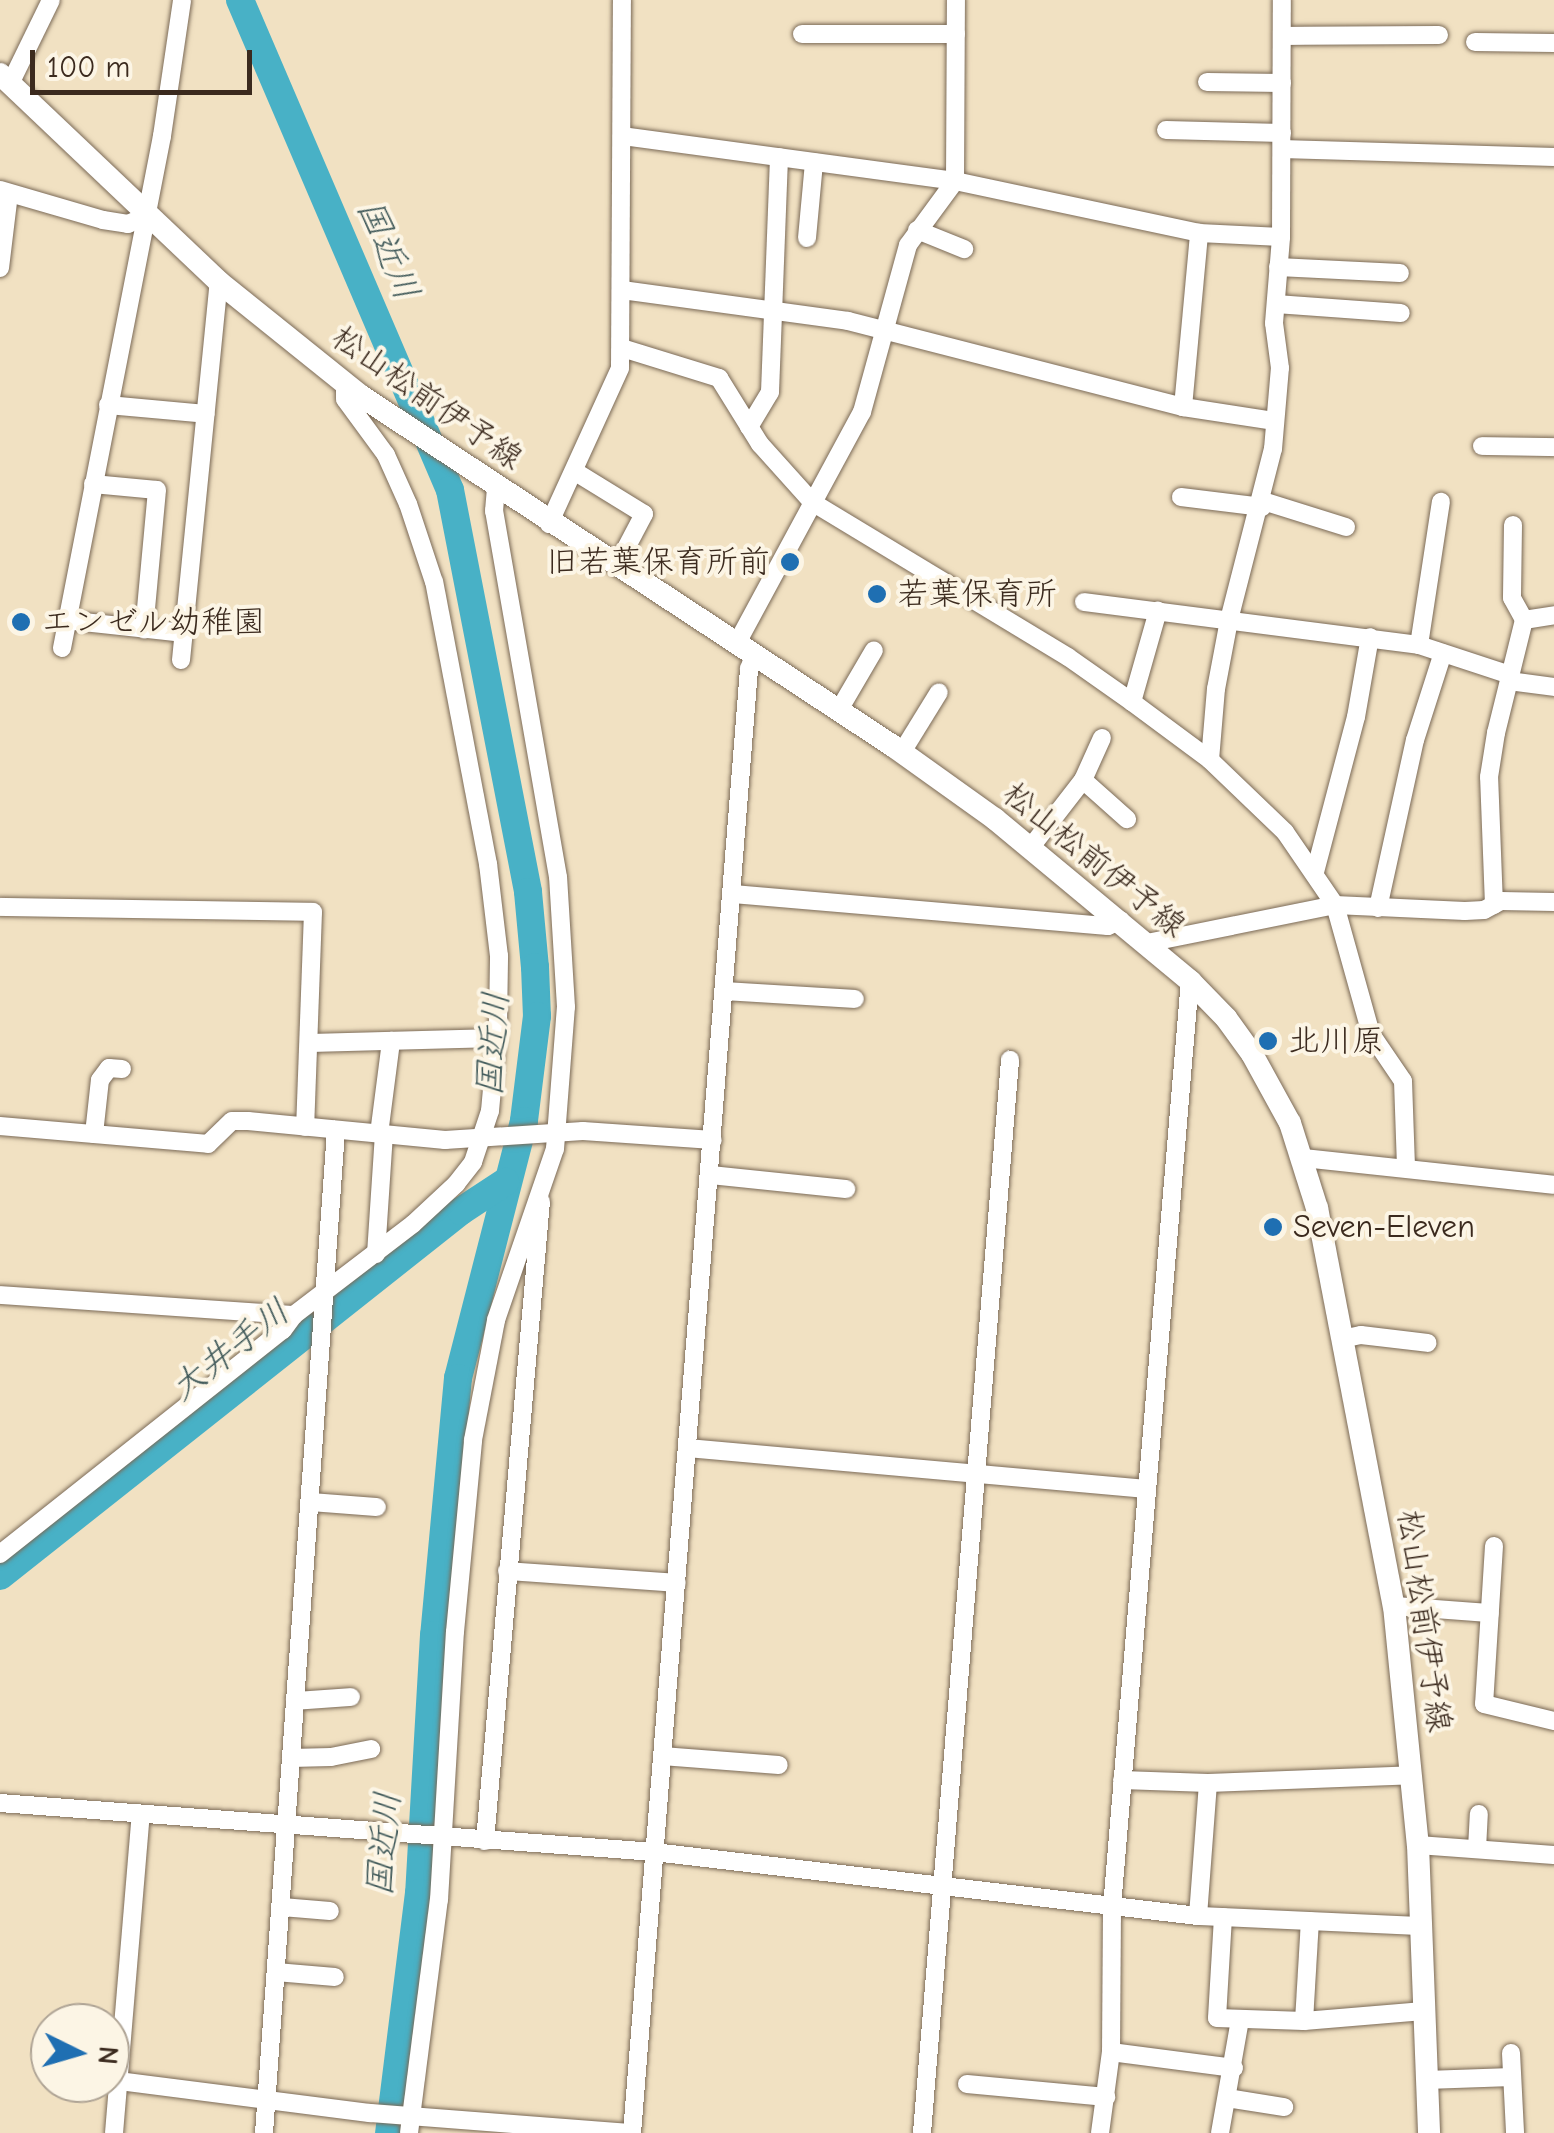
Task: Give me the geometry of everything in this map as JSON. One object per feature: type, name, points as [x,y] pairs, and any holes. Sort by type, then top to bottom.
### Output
[{"type":"main road","name":"松山松前伊予線","points":[[5,79],[146,216],[353,390],[549,524],[902,752],[1031,846],[1190,981],[1252,1054],[1303,1158],[1394,1606],[1418,1844],[1429,2133]]},
{"type":"street","points":[[5,79],[52,0]]},
{"type":"street","points":[[62,648],[146,216],[182,0]]},
{"type":"street","points":[[549,524],[611,392],[622,348],[622,0]]},
{"type":"street","points":[[130,2082],[410,2122],[630,2133],[734,894],[749,669],[746,649],[812,502],[862,412],[908,245],[955,181],[956,0]]},
{"type":"street","points":[[1210,760],[1216,690],[1229,620],[1262,504],[1275,421],[1280,368],[1276,304],[1282,0]]},
{"type":"street","points":[[802,34],[956,34]]},
{"type":"street","points":[[1282,36],[1439,35]]},
{"type":"street","points":[[1474,42],[1554,42]]},
{"type":"street","points":[[1206,82],[1282,83]]},
{"type":"street","points":[[1166,130],[1554,157]]},
{"type":"street","points":[[622,136],[955,181],[1199,233],[1280,237]]},
{"type":"street","points":[[749,427],[770,392],[779,157]]},
{"type":"street","points":[[807,238],[814,162]]},
{"type":"street","points":[[0,268],[4,192],[103,220],[128,224],[146,216]]},
{"type":"street","points":[[917,230],[964,249]]},
{"type":"street","points":[[1182,408],[1199,233]]},
{"type":"street","points":[[1278,267],[1400,273]]},
{"type":"street","points":[[181,660],[220,282]]},
{"type":"street","points":[[622,290],[886,330],[1182,408],[1275,421]]},
{"type":"street","points":[[1276,304],[1401,313]]},
{"type":"street","points":[[622,348],[719,378],[749,427],[812,502],[1068,657],[1210,760],[1285,832],[1335,905],[1372,1034],[1406,1092],[1406,1166]]},
{"type":"street","points":[[0,1554],[283,1330],[294,1314],[376,1254],[456,1184],[486,1138],[497,1038],[499,956],[488,864],[434,582],[408,504],[386,454],[345,399],[353,390]]},
{"type":"street","points":[[108,405],[206,414]]},
{"type":"street","points":[[1482,446],[1554,447]]},
{"type":"street","points":[[574,471],[644,514],[616,568]]},
{"type":"street","points":[[410,2122],[442,1838],[455,1632],[482,1380],[554,1132],[566,1008],[558,877],[488,482]]},
{"type":"street","points":[[93,484],[157,490],[144,629]]},
{"type":"street","points":[[1182,497],[1262,504],[1346,527]]},
{"type":"street","points":[[1419,645],[1442,502]]},
{"type":"street","points":[[1494,905],[1489,777],[1524,620],[1512,598],[1513,525]]},
{"type":"street","points":[[1084,602],[1419,645],[1510,678],[1554,687]]},
{"type":"street","points":[[1132,702],[1158,611]]},
{"type":"street","points":[[1524,620],[1554,616]]},
{"type":"street","points":[[66,620],[184,633]]},
{"type":"street","points":[[1315,872],[1356,717],[1370,637]]},
{"type":"street","points":[[839,710],[874,650]]},
{"type":"street","points":[[1378,908],[1416,740],[1443,653]]},
{"type":"street","points":[[902,752],[939,692]]},
{"type":"street","points":[[1031,846],[1083,780],[1102,738]]},
{"type":"street","points":[[1083,780],[1127,819]]},
{"type":"street","points":[[734,894],[1108,926],[1121,920]]},
{"type":"street","points":[[1147,943],[1335,905],[1484,910],[1494,905],[1554,902]]},
{"type":"street","points":[[0,907],[314,912],[305,1127]]},
{"type":"street","points":[[1100,2133],[1111,2052],[1112,1907],[1190,981]]},
{"type":"street","points":[[725,990],[855,1000]]},
{"type":"street","points":[[310,1044],[497,1038]]},
{"type":"street","points":[[376,1254],[391,1041]]},
{"type":"street","points":[[922,2133],[1010,1060]]},
{"type":"street","points":[[94,1134],[100,1080],[109,1068],[122,1068]]},
{"type":"street","points":[[0,1126],[208,1144],[232,1121],[382,1134],[486,1138],[554,1132],[713,1140]]},
{"type":"street","points":[[264,2133],[336,1130]]},
{"type":"street","points":[[1303,1158],[1406,1166],[1554,1185]]},
{"type":"street","points":[[710,1175],[846,1189]]},
{"type":"street","points":[[484,1841],[542,1181]]},
{"type":"street","points":[[0,1295],[294,1314]]},
{"type":"street","points":[[1342,1338],[1361,1336],[1428,1343]]},
{"type":"street","points":[[688,1448],[1146,1490]]},
{"type":"street","points":[[310,1502],[378,1507]]},
{"type":"street","points":[[1494,1546],[1484,1704],[1554,1722]]},
{"type":"street","points":[[508,1571],[677,1583]]},
{"type":"street","points":[[1394,1606],[1490,1614]]},
{"type":"street","points":[[295,1702],[351,1698]]},
{"type":"street","points":[[291,1758],[371,1750]]},
{"type":"street","points":[[662,1756],[780,1765]]},
{"type":"street","points":[[1122,1780],[1208,1783],[1412,1775]]},
{"type":"street","points":[[1198,1916],[1208,1783]]},
{"type":"street","points":[[0,1803],[654,1852],[1198,1916],[1421,1926]]},
{"type":"street","points":[[125,2003],[141,1814]]},
{"type":"street","points":[[1477,1849],[1479,1814]]},
{"type":"street","points":[[1418,1844],[1554,1855]]},
{"type":"street","points":[[282,1907],[330,1910]]},
{"type":"street","points":[[1223,1917],[1217,2018],[1304,2020],[1424,2011]]},
{"type":"street","points":[[1304,2020],[1310,1920]]},
{"type":"street","points":[[276,1972],[335,1977]]},
{"type":"street","points":[[1220,2133],[1240,2020]]},
{"type":"street","points":[[1111,2052],[1234,2068]]},
{"type":"street","points":[[1511,2053],[1515,2133]]},
{"type":"street","points":[[1426,2080],[1512,2077]]},
{"type":"street","points":[[968,2084],[1106,2097]]},
{"type":"street","points":[[1227,2098],[1284,2107]]},
{"type":"street","points":[[114,2133],[117,2103]]},
{"type":"waterway","name":"国近川","points":[[240,0],[450,490],[528,892],[535,967],[537,1016],[524,1121],[458,1378],[434,1635],[419,1893],[389,2133]]},
{"type":"waterway","name":"大井手川","points":[[0,1576],[461,1211],[505,1182]]},
{"type":"place","name":"旧若葉保育所前","points":[[790,562]]},
{"type":"place","name":"若葉保育所","points":[[877,594]]},
{"type":"place","name":"エンゼル幼稚園","points":[[21,622]]},
{"type":"place","name":"北川原","points":[[1268,1041]]},
{"type":"place","name":"Seven-Eleven","points":[[1273,1227]]}]
